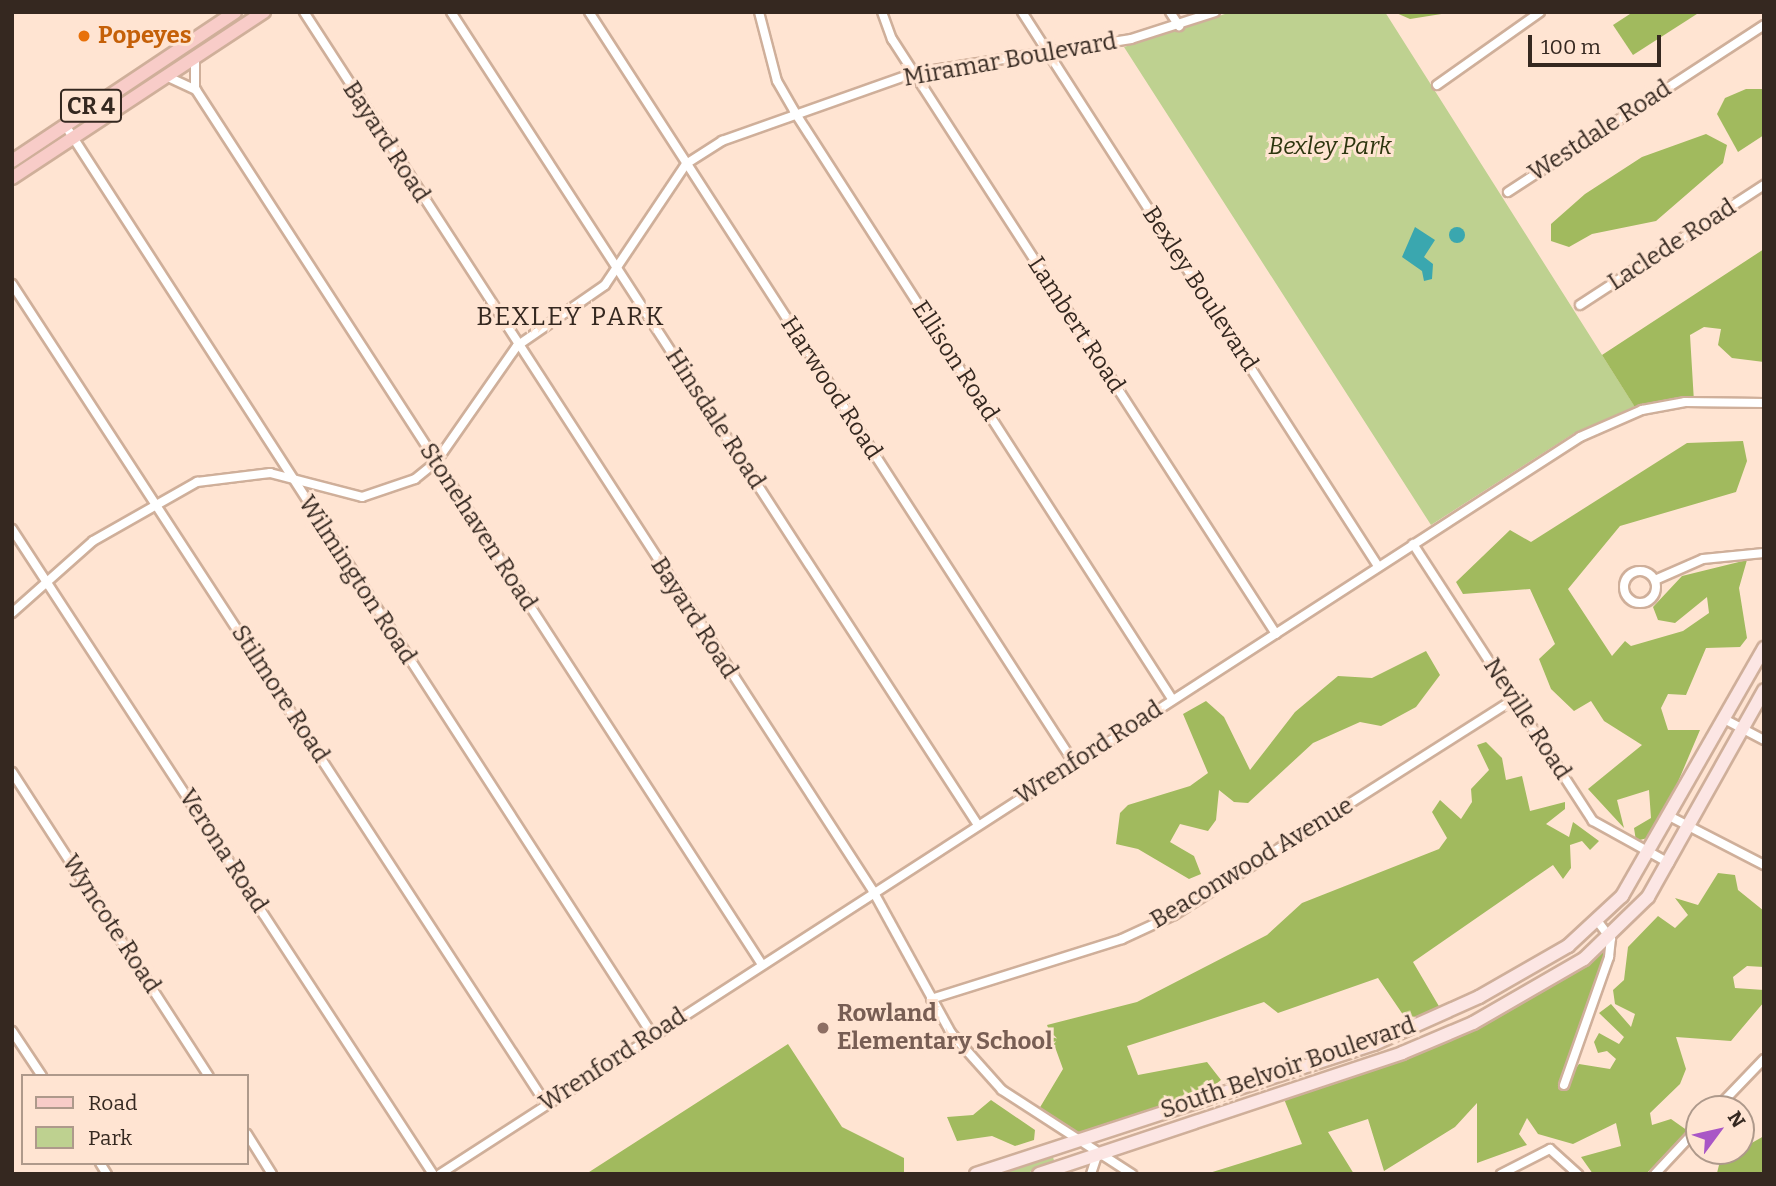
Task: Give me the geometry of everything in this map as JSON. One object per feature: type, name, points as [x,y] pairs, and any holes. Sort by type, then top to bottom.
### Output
[{"type":"main road","name":"CR 4","points":[[12,161],[235,12]]},
{"type":"main road","name":"CR 4","points":[[12,178],[158,76],[198,55],[264,12]]},
{"type":"street","name":"Bayard Road","points":[[304,12],[517,346],[873,891],[931,999],[978,1068],[1077,1140],[1132,1174]]},
{"type":"street","name":"Hinsdale Road","points":[[452,12],[978,825]]},
{"type":"street","name":"Harwood Road","points":[[589,12],[1074,763]]},
{"type":"street","name":"Ellison Road","points":[[759,12],[778,80],[794,111],[1172,699]]},
{"type":"street","name":"Lambert Road","points":[[882,12],[914,73],[1276,634]]},
{"type":"street","name":"Bexley Boulevard","points":[[1022,12],[1378,566]]},
{"type":"street","points":[[1170,12],[1179,26]]},
{"type":"street","name":"Miramar Boulevard","points":[[686,164],[794,111],[914,73],[1179,26],[1215,12]]},
{"type":"street","points":[[1437,85],[1540,12]]},
{"type":"street","name":"Westdale Road","points":[[1508,192],[1764,25]]},
{"type":"street","points":[[196,90],[191,68],[198,55]]},
{"type":"street","points":[[158,76],[178,77],[196,90]]},
{"type":"street","name":"Stonehaven Road","points":[[196,90],[761,963]]},
{"type":"street","name":"Wilmington Road","points":[[65,125],[652,1034]]},
{"type":"street","points":[[12,613],[46,579],[156,502],[214,478],[291,478],[362,496],[401,486],[436,462],[517,346],[619,271],[686,164]]},
{"type":"street","name":"Laclede Road","points":[[1580,305],[1764,185]]},
{"type":"street","name":"Stilmore Road","points":[[12,284],[546,1104]]},
{"type":"street","name":"Wrenford Road","points":[[440,1174],[761,963],[1378,566],[1606,424],[1685,402],[1764,403]]},
{"type":"street","name":"Verona Road","points":[[12,529],[433,1174]]},
{"type":"street","name":"Neville Road","points":[[1413,544],[1593,821],[1669,863]]},
{"type":"street","points":[[1655,580],[1703,559],[1764,554]]},
{"type":"street","points":[[1638,571],[1655,580],[1656,590],[1646,602],[1625,591],[1628,576],[1638,571]]},
{"type":"street","name":"South Belvoir Boulevard","points":[[976,1174],[1384,1040],[1479,997],[1599,923],[1650,854],[1764,648]]},
{"type":"street","name":"South Belvoir Boulevard","points":[[1039,1174],[1351,1072],[1473,1024],[1611,939],[1669,863],[1764,690]]},
{"type":"street","name":"Beaconwood Avenue","points":[[931,999],[1122,939],[1174,915],[1514,699]]},
{"type":"street","points":[[1726,720],[1764,740]]},
{"type":"street","name":"Wyncote Road","points":[[12,772],[208,1074]]},
{"type":"street","points":[[1671,817],[1764,865]]},
{"type":"street","points":[[1564,1085],[1611,939],[1599,923]]},
{"type":"street","points":[[12,1031],[41,1074]]},
{"type":"street","points":[[1729,1095],[1764,1059]]},
{"type":"street","points":[[248,1136],[272,1174]]},
{"type":"street","points":[[1655,1174],[1685,1142]]},
{"type":"street","points":[[1502,1174],[1541,1149],[1562,1155],[1577,1174]]},
{"type":"street","points":[[1091,1174],[1098,1153]]},
{"type":"green space","name":"Bexley Park","points":[[1231,12],[1385,12],[1635,407],[1576,432],[1431,525],[1124,47]]},
{"type":"green space","points":[[1394,12],[1454,12],[1410,19]]},
{"type":"green space","points":[[1633,12],[1700,12],[1633,55],[1613,25]]},
{"type":"green space","points":[[1746,89],[1764,89],[1764,135],[1738,152],[1717,114],[1725,98]]},
{"type":"green space","points":[[1706,134],[1727,145],[1723,163],[1656,221],[1592,234],[1569,247],[1551,241],[1551,224],[1585,194],[1642,157]]},
{"type":"green space","points":[[1764,249],[1764,362],[1732,358],[1718,345],[1721,329],[1704,327],[1690,335],[1694,402],[1638,412],[1602,355]]},
{"type":"green space","points":[[1743,441],[1747,461],[1736,492],[1620,526],[1568,589],[1612,656],[1625,641],[1631,646],[1683,631],[1709,613],[1707,597],[1675,623],[1658,620],[1653,607],[1682,576],[1747,560],[1739,588],[1747,638],[1740,647],[1706,648],[1686,695],[1668,694],[1661,708],[1668,730],[1700,730],[1655,836],[1636,841],[1634,828],[1651,818],[1649,790],[1617,800],[1624,828],[1588,789],[1642,745],[1604,721],[1591,701],[1574,711],[1551,689],[1539,659],[1555,644],[1530,589],[1463,594],[1456,582],[1510,530],[1531,542],[1687,443]]},
{"type":"green space","points":[[1426,651],[1440,675],[1416,707],[1381,726],[1360,722],[1313,743],[1248,803],[1234,802],[1219,790],[1216,820],[1208,831],[1180,824],[1170,842],[1194,856],[1201,874],[1189,879],[1138,849],[1116,844],[1120,813],[1128,805],[1190,786],[1208,773],[1183,714],[1206,701],[1224,717],[1250,770],[1295,712],[1338,676],[1372,678]]},
{"type":"green space","points":[[1486,742],[1502,758],[1506,780],[1522,776],[1530,811],[1565,802],[1565,809],[1546,824],[1569,837],[1573,822],[1599,841],[1590,850],[1582,841],[1570,845],[1571,868],[1563,879],[1553,865],[1413,962],[1440,1008],[1408,1022],[1378,978],[1278,1013],[1264,1002],[1127,1046],[1138,1075],[1207,1062],[1221,1080],[1204,1093],[1077,1140],[1036,1114],[1063,1069],[1047,1025],[1137,1002],[1267,935],[1302,903],[1439,849],[1447,838],[1432,812],[1440,800],[1461,819],[1472,802],[1471,789],[1489,770],[1477,745]]},
{"type":"green space","points":[[1718,873],[1735,875],[1738,890],[1764,911],[1764,967],[1747,966],[1733,977],[1735,988],[1764,990],[1764,1002],[1731,1041],[1676,1037],[1686,1069],[1680,1084],[1650,1113],[1652,1125],[1671,1119],[1685,1129],[1685,1134],[1646,1174],[1593,1174],[1581,1157],[1621,1146],[1616,1123],[1573,1144],[1538,1134],[1527,1118],[1519,1134],[1527,1145],[1477,1163],[1477,1103],[1455,1127],[1384,1171],[1368,1119],[1328,1132],[1354,1174],[1206,1174],[1302,1144],[1282,1094],[1473,1023],[1611,939],[1565,1084],[1579,1064],[1610,1069],[1616,1059],[1607,1051],[1598,1053],[1594,1042],[1599,1033],[1619,1044],[1624,1037],[1599,1013],[1611,1004],[1631,1027],[1635,1014],[1615,1004],[1613,990],[1624,980],[1628,947],[1658,916],[1675,928],[1688,915],[1675,898],[1698,905]]},
{"type":"green space","points":[[788,1044],[842,1127],[904,1158],[904,1174],[586,1174]]},
{"type":"green space","points":[[991,1100],[1035,1130],[1034,1140],[1015,1146],[992,1136],[957,1141],[947,1117],[973,1115]]},
{"type":"green space","points":[[1764,1136],[1764,1174],[1717,1173],[1719,1165],[1755,1165],[1755,1141]]},
{"type":"green space","points":[[1051,1152],[1055,1163],[1024,1174],[991,1174]]},
{"type":"water","points":[[1415,227],[1435,240],[1424,257],[1433,264],[1432,279],[1424,281],[1422,271],[1402,257]]},
{"type":"water","points":[[1454,227],[1460,227],[1465,235],[1463,241],[1454,243],[1449,238],[1449,232]]},
{"type":"place","name":"Popeyes","points":[[84,36]]},
{"type":"place","name":"Rowland Elementary School","points":[[823,1028]]},
{"type":"district","name":"BEXLEY PARK","points":[[571,317]]}]
